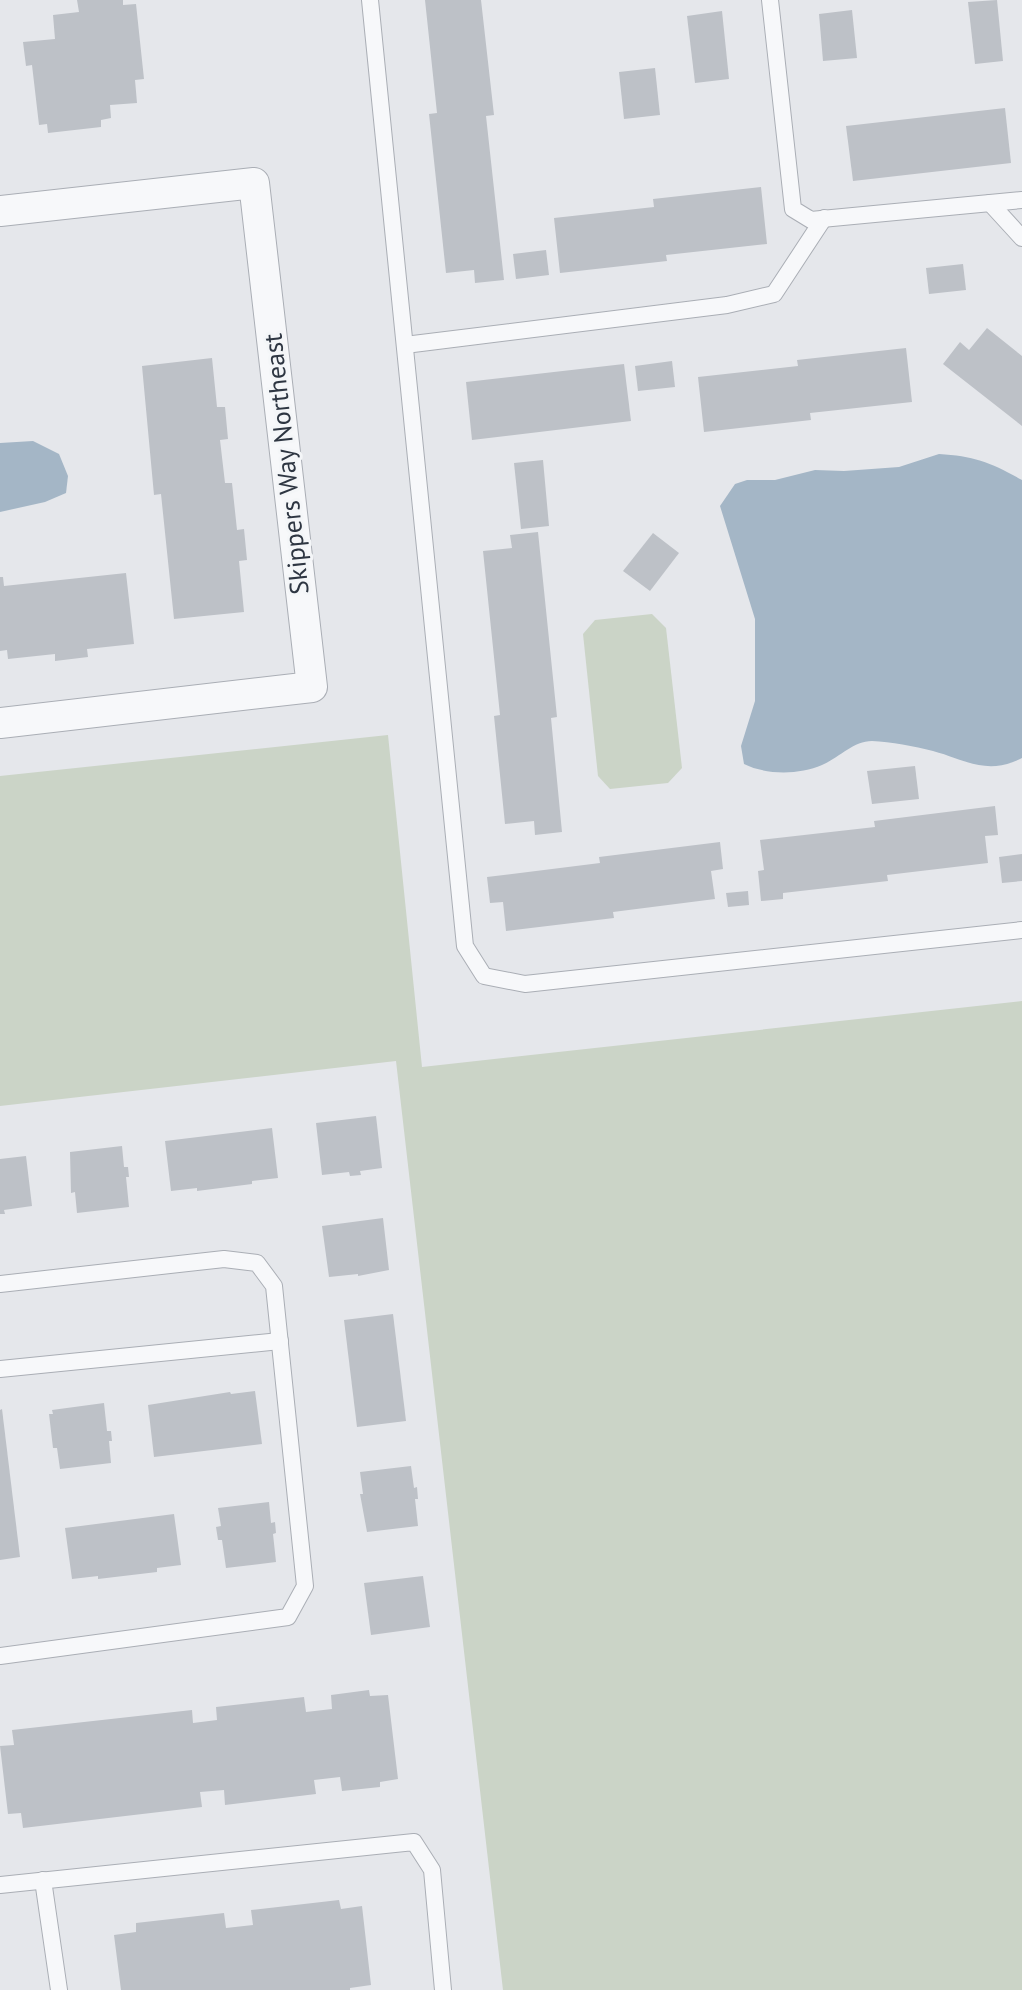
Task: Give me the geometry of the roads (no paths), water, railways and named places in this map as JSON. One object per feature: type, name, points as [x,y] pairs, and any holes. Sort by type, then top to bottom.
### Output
[{"type":"street","name":"Skippers Way Northeast","points":[[0,211],[254,183],[312,687],[0,723]]},
{"type":"lane","points":[[370,0],[465,946],[484,976],[525,984],[1022,930]]},
{"type":"lane","points":[[770,0],[793,209],[811,220],[1022,200]]},
{"type":"lane","points":[[990,203],[1022,238]]},
{"type":"lane","points":[[405,345],[727,305],[774,294],[824,218]]},
{"type":"lane","points":[[0,1284],[224,1259],[257,1263],[274,1286],[305,1586],[288,1617],[0,1656]]},
{"type":"lane","points":[[0,1369],[280,1341]]},
{"type":"lane","points":[[0,1885],[414,1842],[432,1870],[443,1990]]},
{"type":"lane","points":[[43,1880],[59,1990]]},
{"type":"water","points":[[33,441],[59,454],[68,476],[66,493],[45,502],[0,512],[0,443]]},
{"type":"water","points":[[939,454],[982,461],[1022,480],[1022,758],[998,766],[977,765],[918,747],[872,741],[859,744],[822,765],[803,771],[772,772],[744,764],[741,746],[755,701],[755,619],[720,506],[735,484],[747,480],[775,480],[815,470],[899,467]]}]
